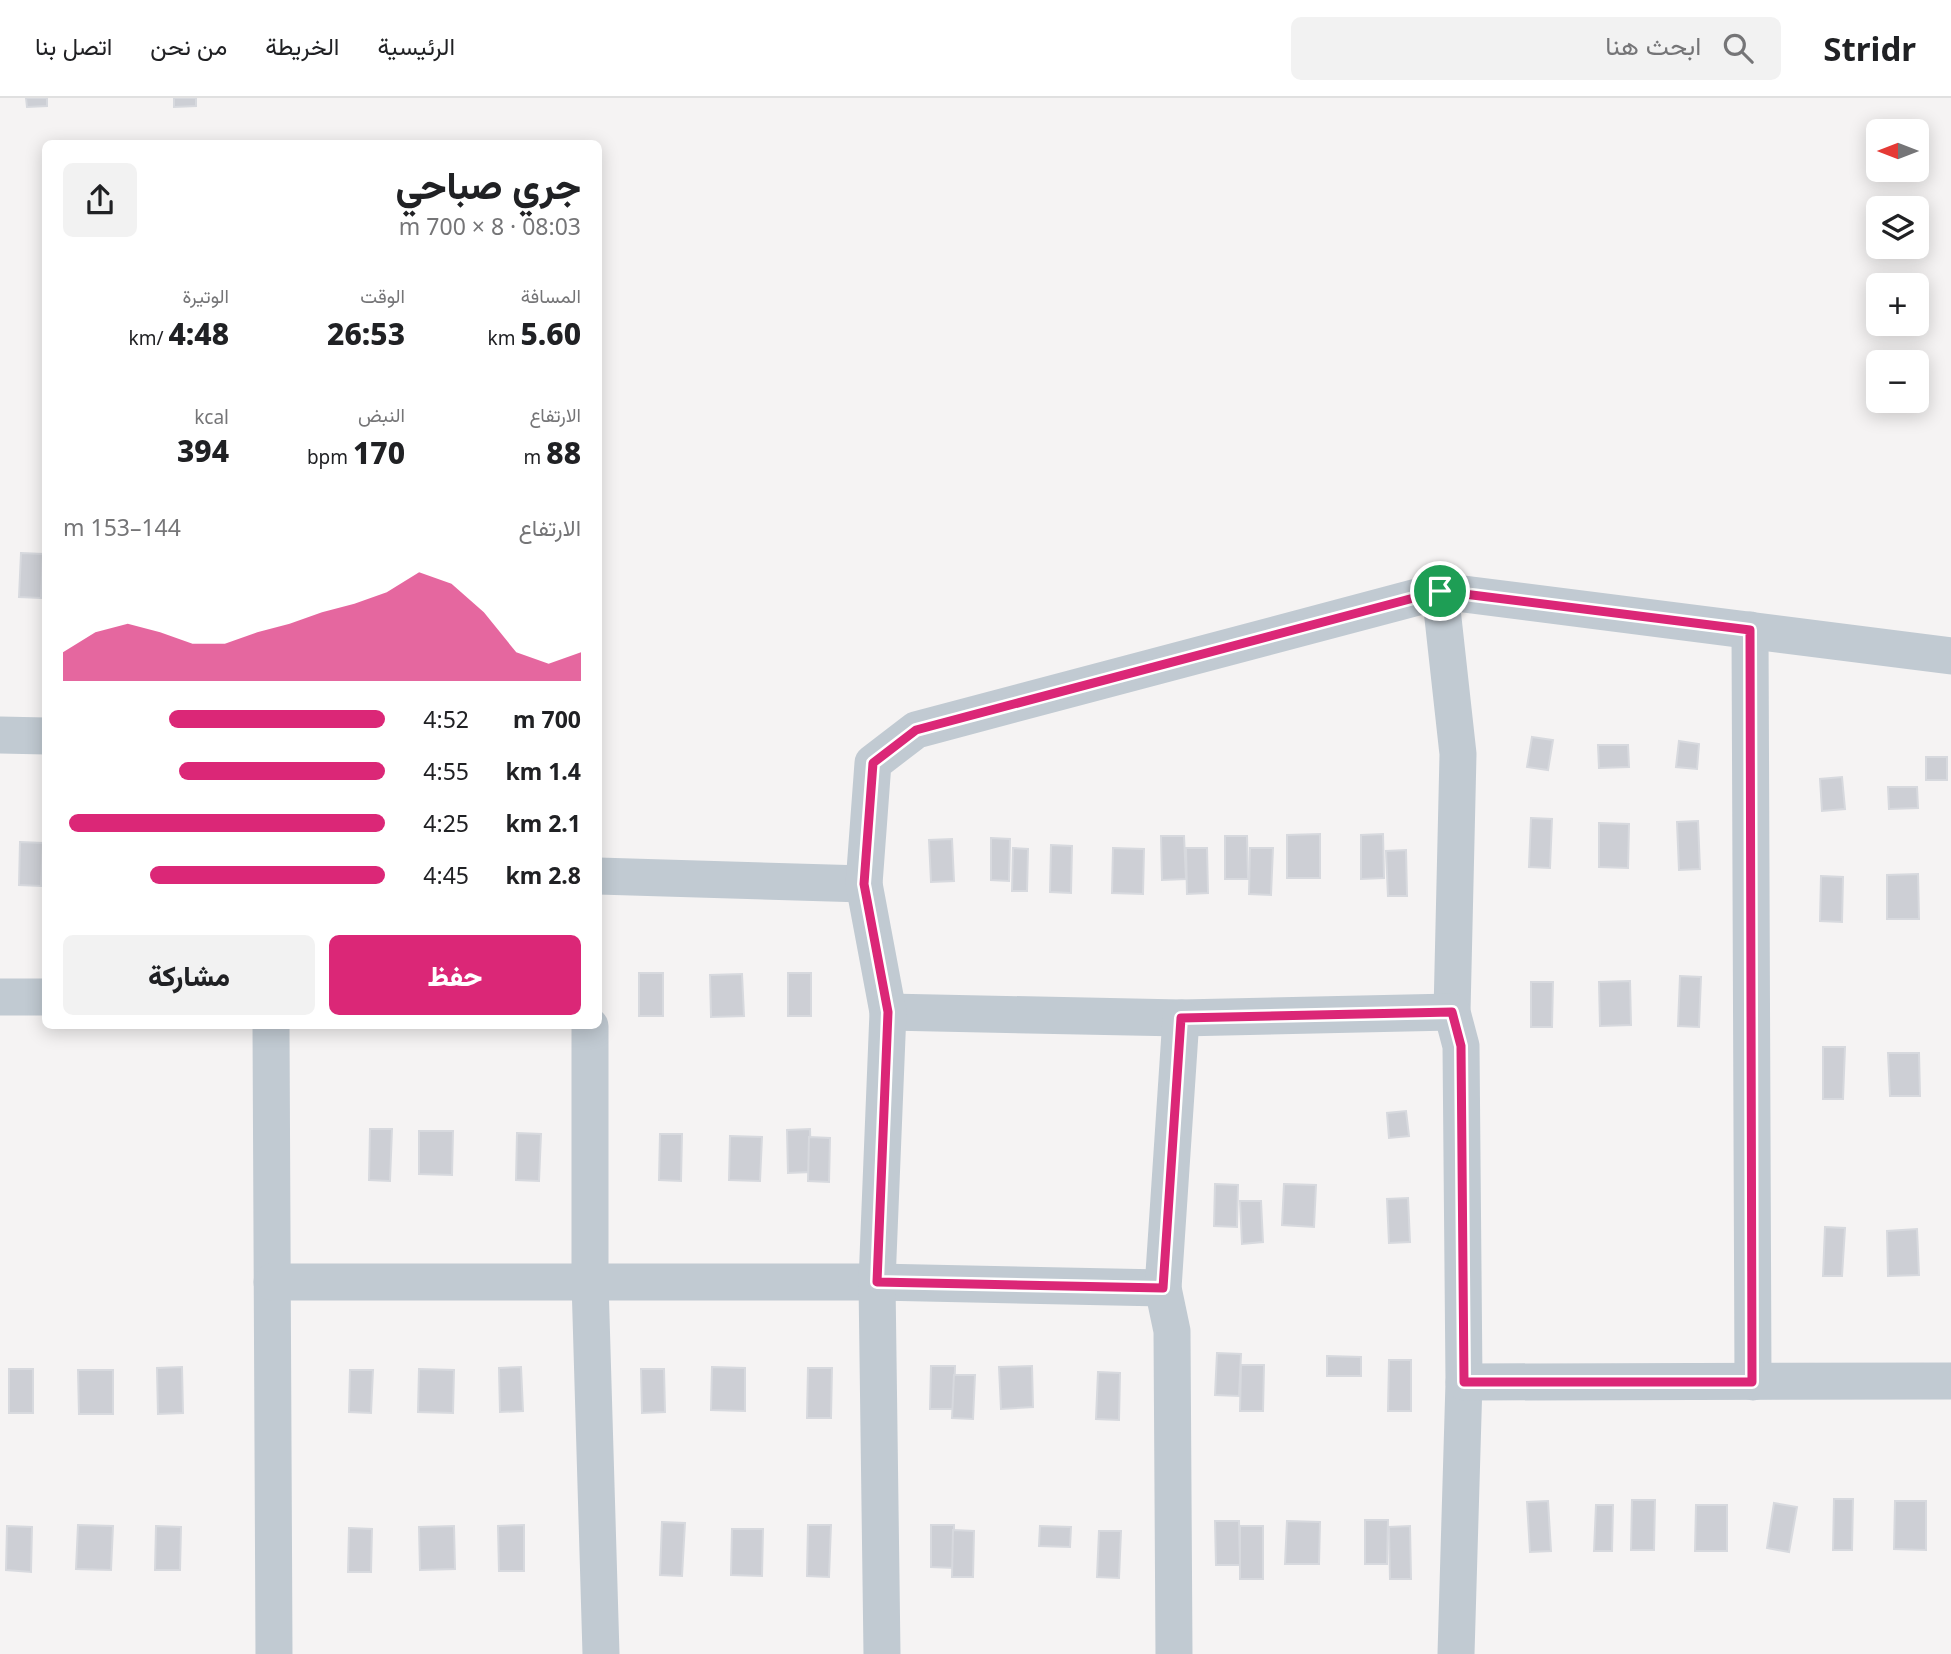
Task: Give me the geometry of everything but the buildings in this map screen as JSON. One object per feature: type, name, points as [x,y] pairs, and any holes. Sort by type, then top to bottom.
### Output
[{"type":"street","points":[[1440,591],[1458,754],[1452,1012],[1461,1046],[1464,1382],[1456,1654]]},
{"type":"street","points":[[882,1654],[877,1282],[888,1012],[864,884],[873,763],[916,730],[1440,591],[1951,656]]},
{"type":"street","points":[[1750,630],[1752,1382]]},
{"type":"street","points":[[0,735],[42,736]]},
{"type":"street","points":[[602,876],[864,884]]},
{"type":"street","points":[[0,997],[42,997]]},
{"type":"street","points":[[888,1012],[1181,1018],[1452,1012]]},
{"type":"street","points":[[1174,1654],[1172,1331],[1163,1288],[1181,1018]]},
{"type":"street","points":[[271,1029],[274,1654]]},
{"type":"street","points":[[590,1029],[590,1282],[601,1654]]},
{"type":"street","points":[[272,1282],[877,1282],[1163,1288]]},
{"type":"street","points":[[1464,1382],[1951,1381]]},
{"type":"route","points":[[1440,591],[1750,630],[1752,1382],[1464,1382],[1461,1046],[1452,1012],[1181,1018],[1163,1288],[877,1282],[888,1012],[864,884],[873,763],[916,730],[1440,591]]}]
